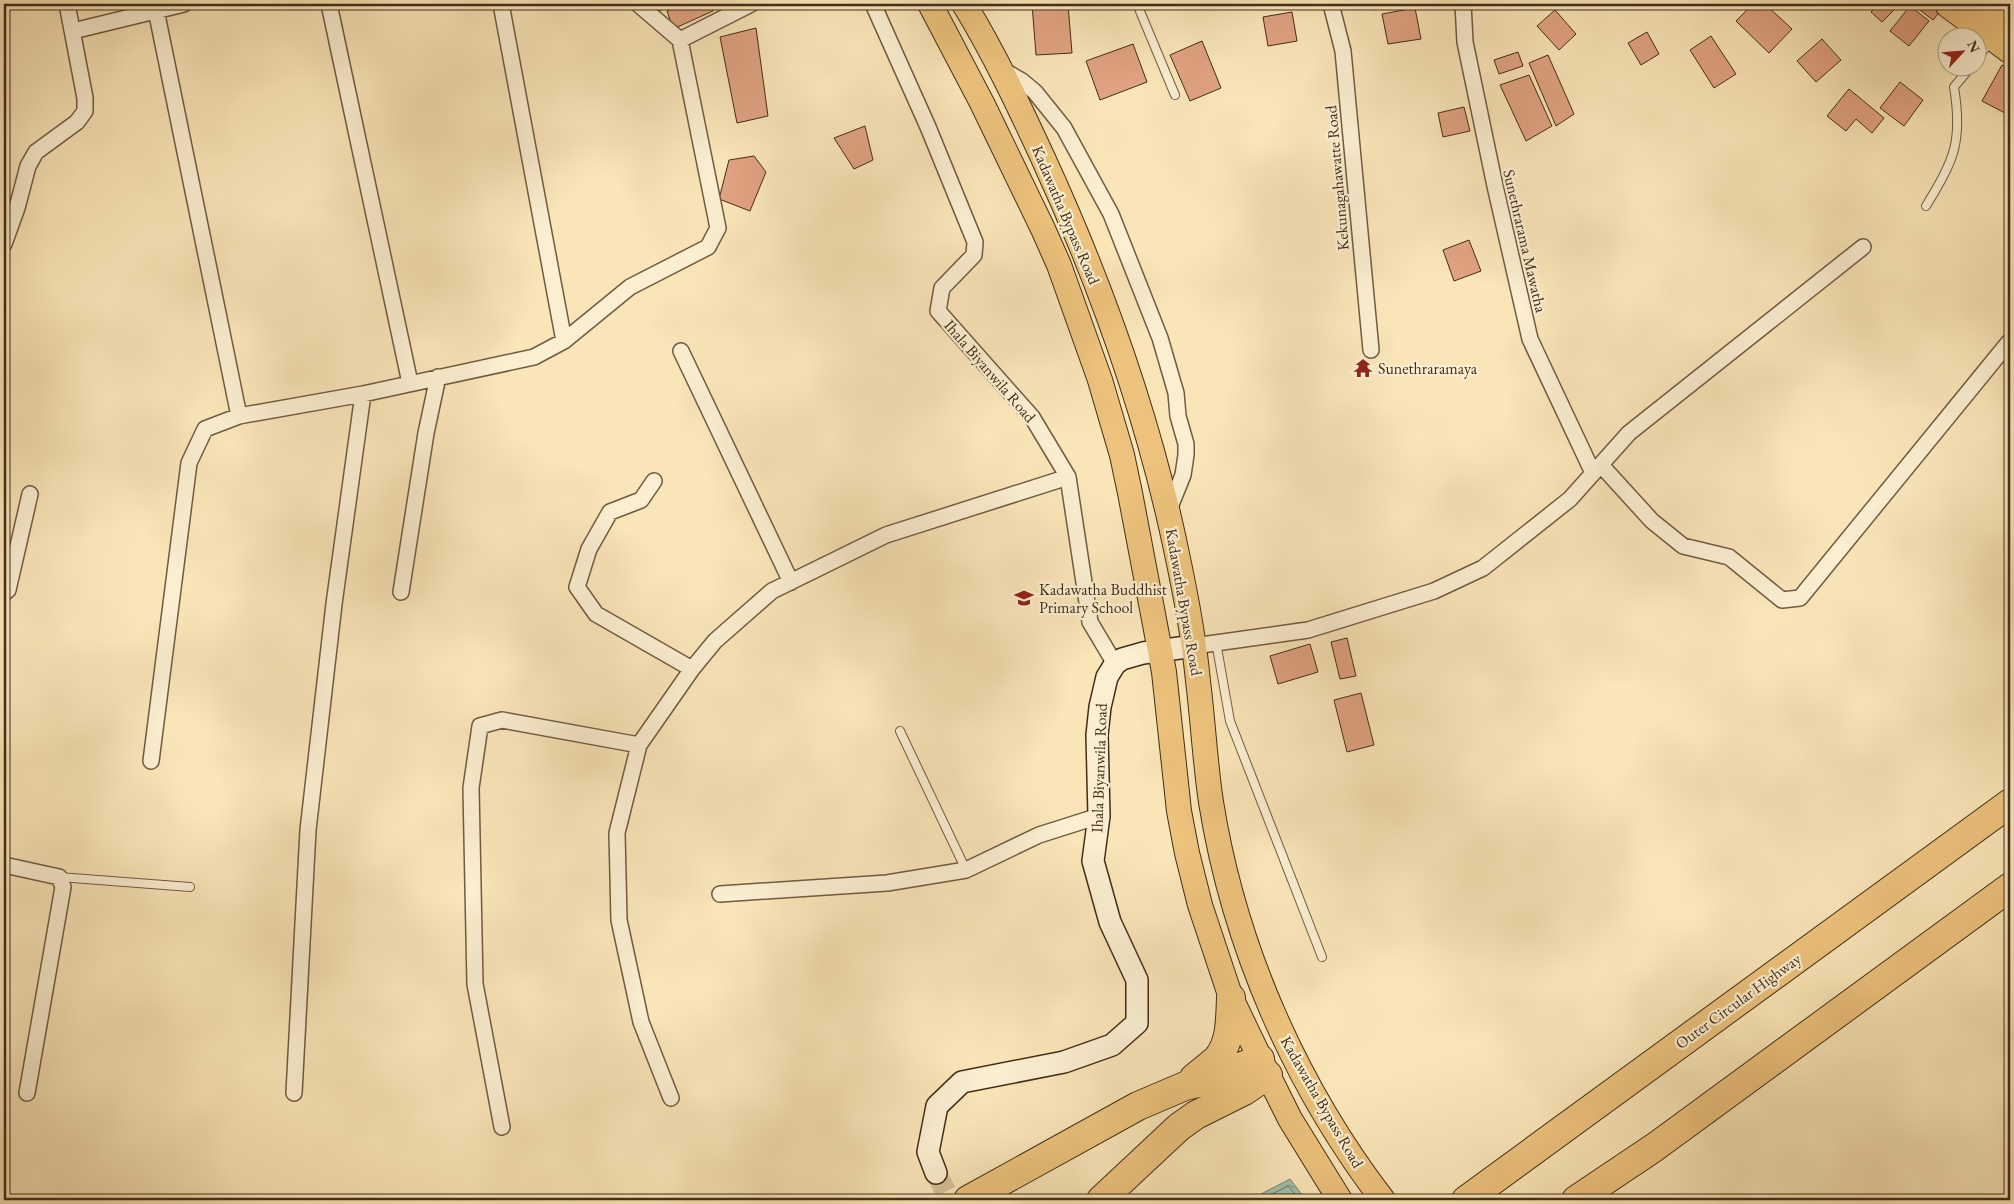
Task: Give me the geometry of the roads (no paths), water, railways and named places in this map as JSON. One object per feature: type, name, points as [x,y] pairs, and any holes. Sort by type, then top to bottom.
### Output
[{"type":"highway","points":[[1949,4],[2005,36]]},
{"type":"highway","points":[[1986,4],[2005,36]]},
{"type":"highway","name":"Outer Circular Highway","points":[[1466,1200],[2010,803]]},
{"type":"highway","points":[[1576,1200],[1655,1147],[2010,887]]},
{"type":"highway","points":[[1185,1086],[1217,1059],[1223,1049],[1229,1030],[1231,998]]},
{"type":"highway","points":[[968,1200],[1138,1106],[1185,1086],[1264,1067]]},
{"type":"highway","points":[[1101,1200],[1179,1127],[1196,1115],[1244,1091],[1264,1067]]},
{"type":"highway","points":[[1591,1200],[1655,1147]]},
{"type":"main road","name":"Kadawatha Bypass Road","points":[[930,4],[982,103],[1059,265],[1100,380],[1122,455],[1160,650],[1174,777],[1187,853],[1200,905],[1231,998],[1290,1119],[1340,1200]]},
{"type":"main road","name":"Kadawatha Bypass Road","points":[[971,9],[1033,135],[1086,259],[1113,330],[1159,474],[1184,585],[1205,644],[1211,805],[1228,882],[1242,930],[1258,975],[1292,1053],[1352,1156],[1383,1200]]},
{"type":"main road","points":[[1264,1067],[1292,1053]]},
{"type":"street","points":[[4,244],[17,208],[28,166],[36,152],[77,122],[85,111],[86,98],[67,4]]},
{"type":"street","points":[[73,31],[184,4]]},
{"type":"street","points":[[330,4],[410,383]]},
{"type":"street","points":[[501,4],[564,341]]},
{"type":"street","points":[[151,761],[189,463],[205,429],[239,416],[364,394],[534,357],[564,341],[630,286],[708,248],[718,228],[680,40],[638,4]]},
{"type":"street","points":[[680,40],[751,4]]},
{"type":"street","name":"Ihala Biyanwila Road","points":[[872,4],[928,127],[974,242],[974,255],[942,288],[938,312],[1032,417],[1068,477],[1090,622],[1115,664],[1107,678],[1103,691],[1097,735],[1099,816],[1093,861],[1110,922],[1137,980],[1137,1023],[1112,1044],[1064,1062],[962,1082],[937,1106],[928,1152],[936,1173]]},
{"type":"street","name":"Kekunagahawatte Road","points":[[1332,4],[1343,51],[1371,350]]},
{"type":"street","name":"Sunethrarama Mawatha","points":[[1463,4],[1467,52],[1530,339],[1597,469],[1652,521],[1683,546],[1729,557],[1782,600],[1800,598],[2009,342]]},
{"type":"street","points":[[156,10],[239,416]]},
{"type":"street","points":[[998,67],[1022,81],[1035,92],[1064,128],[1111,214],[1160,338],[1176,393],[1178,416],[1186,444],[1183,476],[1168,512]]},
{"type":"street","points":[[1115,664],[1131,656],[1160,650],[1308,630],[1434,591],[1483,568],[1570,499],[1629,433],[1863,247]]},
{"type":"street","points":[[681,351],[791,582]]},
{"type":"street","points":[[401,592],[426,433],[438,377]]},
{"type":"street","points":[[294,1093],[308,830],[334,604],[364,394]]},
{"type":"street","points":[[671,1098],[641,1022],[619,920],[617,833],[639,745],[692,669],[715,641],[772,591],[886,535],[1068,477]]},
{"type":"street","points":[[654,481],[641,500],[610,512],[589,549],[577,587],[596,614],[692,669]]},
{"type":"street","points":[[4,593],[8,590],[30,494]]},
{"type":"street","points":[[502,1127],[475,984],[471,788],[480,726],[502,720],[639,745]]},
{"type":"street","points":[[720,894],[886,884],[966,870],[1039,836],[1099,816]]},
{"type":"street","points":[[4,865],[59,877],[62,887],[27,1094]]},
{"type":"lane","points":[[1137,4],[1175,96]]},
{"type":"lane","points":[[1986,51],[2005,36]]},
{"type":"lane","points":[[1926,206],[1946,173],[1956,147],[1958,112],[1954,88],[1962,78]]},
{"type":"lane","points":[[1205,644],[1230,722],[1322,957]]},
{"type":"lane","points":[[900,731],[966,870]]},
{"type":"lane","points":[[59,877],[190,887]]},
{"type":"water","points":[[1290,1179],[1306,1200],[1246,1200],[1261,1194]]},
{"type":"tunnel","points":[[936,1173],[950,1200]]},
{"type":"place","name":"Sunethraramaya","points":[[1363,368]]},
{"type":"place","name":"Kadawatha Buddhist Primary School","points":[[1024,598]]}]
